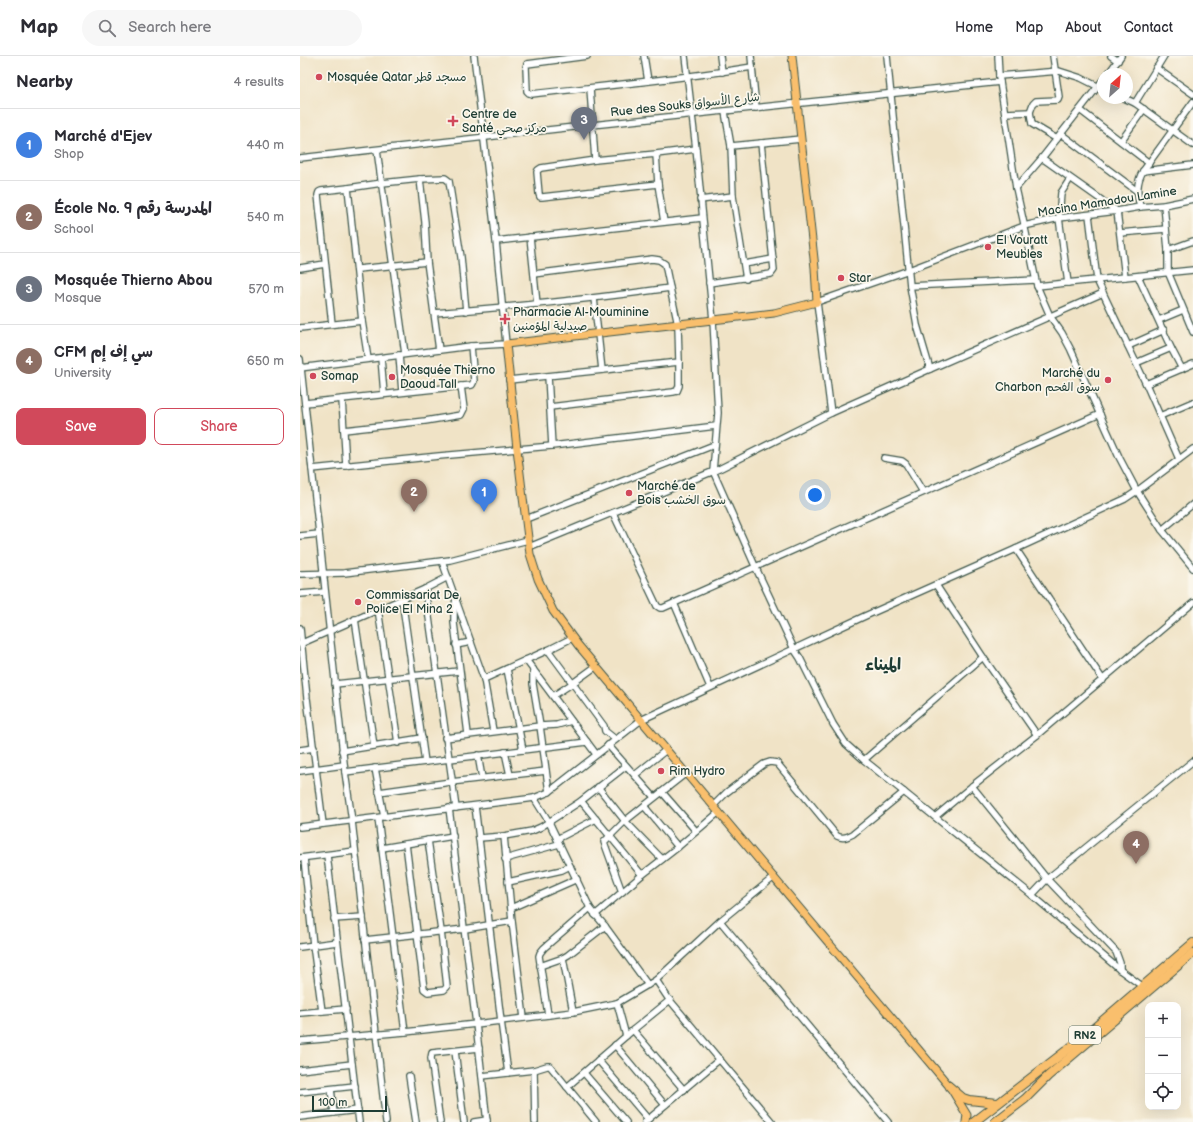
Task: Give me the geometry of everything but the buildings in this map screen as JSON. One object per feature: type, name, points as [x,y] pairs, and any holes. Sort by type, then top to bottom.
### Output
[{"type":"highway","name":"RN2","points":[[974,1122],[1080,1040],[1193,943]]},
{"type":"highway","name":"RN2","points":[[995,1122],[1025,1099],[1048,1076],[1193,953]]},
{"type":"highway","points":[[950,1087],[963,1098],[997,1103]]},
{"type":"main road","points":[[792,56],[815,268],[816,302],[774,313],[506,344],[528,543],[543,592],[553,611],[572,638],[950,1087],[967,1115],[966,1122]]},
{"type":"street","points":[[300,368],[471,346],[506,344],[496,241],[474,56]]},
{"type":"street","points":[[587,56],[531,62],[527,64],[527,91],[532,94],[590,88],[752,67]]},
{"type":"street","points":[[644,56],[648,81]]},
{"type":"street","points":[[685,56],[713,320],[718,413],[713,471],[794,649],[833,724],[846,744],[1120,970],[1142,986]]},
{"type":"street","points":[[720,56],[722,72]]},
{"type":"street","points":[[751,56],[756,108]]},
{"type":"street","points":[[887,56],[910,286],[917,325],[930,368]]},
{"type":"street","points":[[998,56],[1016,188],[1036,286],[1050,316],[1062,333],[1071,350],[1119,457],[1137,491],[1162,530],[1193,568]]},
{"type":"street","points":[[1053,56],[1059,97],[1058,100],[1036,101],[1030,112],[1032,124],[1059,136],[1137,191]]},
{"type":"street","points":[[1111,56],[1119,58],[1112,68]]},
{"type":"street","points":[[1164,56],[1135,103],[1193,145]]},
{"type":"street","points":[[1156,68],[1193,94]]},
{"type":"street","name":"Rue des Souks شارع الأسواق","points":[[300,158],[592,125],[891,94],[1055,71],[1081,78],[1097,86]]},
{"type":"street","points":[[590,88],[595,160]]},
{"type":"street","points":[[1016,188],[1097,91]]},
{"type":"street","points":[[1140,207],[1137,191],[1139,178],[1193,102]]},
{"type":"street","points":[[1080,110],[1149,163]]},
{"type":"street","points":[[1121,141],[1144,110]]},
{"type":"street","points":[[725,112],[731,146],[733,196],[746,279]]},
{"type":"street","points":[[1005,113],[1030,112]]},
{"type":"street","points":[[731,146],[801,139]]},
{"type":"street","points":[[709,283],[746,279],[771,274],[774,270],[761,143]]},
{"type":"street","points":[[658,184],[540,197],[537,172],[539,168],[595,160],[696,149]]},
{"type":"street","points":[[377,150],[393,266],[402,355],[402,392]]},
{"type":"street","points":[[656,154],[658,184],[664,222]]},
{"type":"street","points":[[1042,158],[1117,211],[1126,277]]},
{"type":"street","points":[[1143,171],[1193,165]]},
{"type":"street","points":[[332,324],[319,192],[382,183],[445,178],[449,181],[461,257],[466,311]]},
{"type":"street","points":[[1068,283],[1059,218],[1061,193],[1070,179]]},
{"type":"street","points":[[420,180],[425,222],[427,262],[439,350]]},
{"type":"street","points":[[348,188],[358,269],[362,321],[368,359]]},
{"type":"street","points":[[700,200],[733,196]]},
{"type":"street","name":"Macina Mamadou Lamine","points":[[816,302],[909,270],[1024,226],[1059,218],[1193,200]]},
{"type":"street","points":[[1164,204],[1168,250],[1168,272],[1192,328]]},
{"type":"street","points":[[1089,215],[1097,280],[1146,384],[1179,459]]},
{"type":"street","points":[[496,241],[702,218]]},
{"type":"street","points":[[1120,233],[1166,229]]},
{"type":"street","points":[[530,237],[537,304]]},
{"type":"street","points":[[1168,250],[1193,241]]},
{"type":"street","points":[[534,274],[652,259],[659,260],[665,264],[678,325],[679,386],[677,391],[550,408]]},
{"type":"street","points":[[744,264],[773,259]]},
{"type":"street","points":[[358,269],[427,262]]},
{"type":"street","points":[[300,268],[325,264]]},
{"type":"street","points":[[1036,286],[1193,270]]},
{"type":"street","points":[[1136,276],[1182,368]]},
{"type":"street","points":[[910,286],[1035,280]]},
{"type":"street","points":[[434,313],[502,308],[670,288]]},
{"type":"street","points":[[300,574],[344,573],[450,560],[528,543],[613,513],[713,471],[831,413],[930,368],[1103,293]]},
{"type":"street","points":[[594,298],[602,370]]},
{"type":"street","points":[[816,302],[831,413]]},
{"type":"street","points":[[1159,320],[1183,310]]},
{"type":"street","points":[[300,328],[362,321]]},
{"type":"street","points":[[1128,346],[1164,330]]},
{"type":"street","points":[[305,403],[472,385],[474,381],[471,346]]},
{"type":"street","points":[[1136,363],[1171,348]]},
{"type":"street","points":[[381,358],[384,394]]},
{"type":"street","points":[[300,359],[342,751],[352,821],[386,1122]]},
{"type":"street","points":[[509,380],[679,362]]},
{"type":"street","points":[[1146,384],[1193,364]]},
{"type":"street","points":[[548,376],[552,446]]},
{"type":"street","points":[[344,430],[425,421],[461,415],[464,409],[461,386]]},
{"type":"street","points":[[342,399],[346,466]]},
{"type":"street","points":[[1160,416],[1193,402]]},
{"type":"street","points":[[613,513],[657,606],[663,608],[1100,414]]},
{"type":"street","points":[[312,469],[552,446],[716,426]]},
{"type":"street","points":[[526,519],[714,446]]},
{"type":"street","points":[[300,826],[352,821],[534,798],[549,792],[578,771],[596,754],[641,720],[865,616],[1114,504],[1137,491],[1193,448]]},
{"type":"street","points":[[884,458],[902,461],[906,464],[923,492]]},
{"type":"street","points":[[1162,530],[1193,504]]},
{"type":"street","points":[[300,536],[319,534]]},
{"type":"street","points":[[1016,549],[1103,680]]},
{"type":"street","points":[[442,561],[484,679],[493,731]]},
{"type":"street","points":[[301,643],[402,599],[448,577]]},
{"type":"street","points":[[936,584],[983,657],[1037,736]]},
{"type":"street","points":[[424,589],[456,808]]},
{"type":"street","points":[[300,594],[325,592]]},
{"type":"street","points":[[402,599],[426,762]]},
{"type":"street","points":[[456,600],[454,613],[456,645],[468,734]]},
{"type":"street","points":[[674,603],[710,687]]},
{"type":"street","points":[[935,817],[972,786],[1037,736],[1193,603]]},
{"type":"street","points":[[378,609],[398,743]]},
{"type":"street","points":[[355,619],[374,746]]},
{"type":"street","points":[[300,628],[307,698],[323,824]]},
{"type":"street","points":[[484,679],[572,638]]},
{"type":"street","points":[[456,645],[471,642]]},
{"type":"street","points":[[548,650],[604,726],[605,731],[616,739]]},
{"type":"street","points":[[864,760],[983,657]]},
{"type":"street","points":[[526,660],[596,754]]},
{"type":"street","points":[[553,696],[595,667]]},
{"type":"street","points":[[507,669],[523,750]]},
{"type":"street","points":[[533,669],[533,684],[549,792]]},
{"type":"street","points":[[335,684],[459,671]]},
{"type":"street","points":[[300,699],[307,698]]},
{"type":"street","points":[[445,738],[518,728],[557,725],[572,721]]},
{"type":"street","points":[[342,751],[422,738]]},
{"type":"street","points":[[345,772],[587,742]]},
{"type":"street","points":[[608,746],[654,798]]},
{"type":"street","points":[[300,750],[314,748]]},
{"type":"street","points":[[635,776],[666,750]]},
{"type":"street","points":[[506,752],[510,775]]},
{"type":"street","points":[[478,755],[482,778]]},
{"type":"street","points":[[1032,896],[1047,879],[1193,761]]},
{"type":"street","points":[[713,806],[727,792],[764,764],[770,762],[777,763],[837,836],[845,838],[853,834],[904,792]]},
{"type":"street","points":[[300,772],[344,765]]},
{"type":"street","points":[[479,838],[504,836],[532,831],[549,822],[581,801],[626,766]]},
{"type":"street","points":[[375,768],[380,792],[382,848],[405,1032]]},
{"type":"street","points":[[380,792],[546,771]]},
{"type":"street","points":[[622,892],[603,844],[604,842],[625,821],[686,773]]},
{"type":"street","points":[[972,786],[1047,879],[1116,952],[1120,962],[1120,970]]},
{"type":"street","points":[[598,787],[625,821],[662,859]]},
{"type":"street","points":[[662,792],[696,831]]},
{"type":"street","points":[[534,798],[549,822],[590,908],[605,926],[648,986]]},
{"type":"street","points":[[581,801],[642,876]]},
{"type":"street","points":[[475,806],[488,924],[508,1073]]},
{"type":"street","points":[[644,806],[678,847]]},
{"type":"street","points":[[449,808],[465,929],[487,1121],[474,1122]]},
{"type":"street","points":[[595,915],[719,812]]},
{"type":"street","points":[[506,859],[558,841],[596,819]]},
{"type":"street","points":[[382,848],[453,836]]},
{"type":"street","points":[[504,836],[512,921],[524,1018]]},
{"type":"street","points":[[406,844],[424,989],[428,992],[444,990],[447,987],[441,931],[428,840]]},
{"type":"street","points":[[322,1011],[302,858],[355,851]]},
{"type":"street","points":[[327,855],[359,1122]]},
{"type":"street","points":[[508,882],[552,872],[570,866]]},
{"type":"street","points":[[300,1041],[476,1024],[573,1012],[618,1003],[656,980],[720,921],[774,877]]},
{"type":"street","points":[[511,908],[577,879]]},
{"type":"street","points":[[548,1015],[539,956],[542,950],[590,908]]},
{"type":"street","points":[[334,919],[363,917]]},
{"type":"street","points":[[365,940],[465,929],[512,921]]},
{"type":"street","points":[[720,921],[888,1122]]},
{"type":"street","points":[[540,966],[563,958],[605,926]]},
{"type":"street","points":[[300,947],[337,942]]},
{"type":"street","points":[[563,958],[573,1012]]},
{"type":"street","points":[[656,980],[670,1000],[772,1122]]},
{"type":"street","points":[[567,1087],[670,1000]]},
{"type":"street","points":[[618,1003],[626,1036]]},
{"type":"street","points":[[300,1013],[346,1009]]},
{"type":"street","points":[[633,1030],[684,1090]]},
{"type":"street","points":[[615,1045],[665,1105]]},
{"type":"street","points":[[440,1122],[431,1055],[432,1053],[479,1048]]},
{"type":"street","points":[[455,1051],[464,1122]]},
{"type":"street","points":[[598,1060],[646,1120],[720,1059]]},
{"type":"street","points":[[300,1070],[352,1064]]},
{"type":"street","points":[[482,1076],[534,1070],[550,1066],[596,1122]]},
{"type":"street","points":[[534,1070],[535,1122]]},
{"type":"street","points":[[584,1073],[626,1122]]},
{"type":"street","points":[[409,1076],[416,1122]]},
{"type":"street","points":[[300,1092],[355,1086]]},
{"type":"street","points":[[331,1088],[334,1113]]},
{"type":"street","points":[[300,1117],[358,1110]]},
{"type":"place","name":"Mosquée Qatar مسجد قطر","points":[[319,77]]},
{"type":"place","name":"Centre de Santé مركز صحي","points":[[453,121]]},
{"type":"place","name":"Mosquée Thierno Abou","points":[[584,140]]},
{"type":"place","name":"El Vouratt Meubles","points":[[988,247]]},
{"type":"place","name":"Star","points":[[841,278]]},
{"type":"place","name":"Pharmacie Al-Mouminine صيدلية المؤمنين","points":[[505,319]]},
{"type":"place","name":"Somap","points":[[313,376]]},
{"type":"place","name":"Mosquée Thierno Daoud Tall","points":[[392,377]]},
{"type":"place","name":"Marché du Charbon سوق الفحم","points":[[1108,380]]},
{"type":"place","name":"Marché de Bois سوق الخشب","points":[[629,493]]},
{"type":"place","name":"École No. 9 المدرسة رقم","points":[[414,512]]},
{"type":"place","name":"Marché d'Ejev","points":[[484,512]]},
{"type":"place","name":"Commissariat De Police El Mina 2","points":[[358,602]]},
{"type":"place","name":"Rim Hydro","points":[[661,771]]},
{"type":"place","name":"CFM سي إف إم","points":[[1136,864]]},
{"type":"district","name":"الميناء","points":[[883,665]]}]
